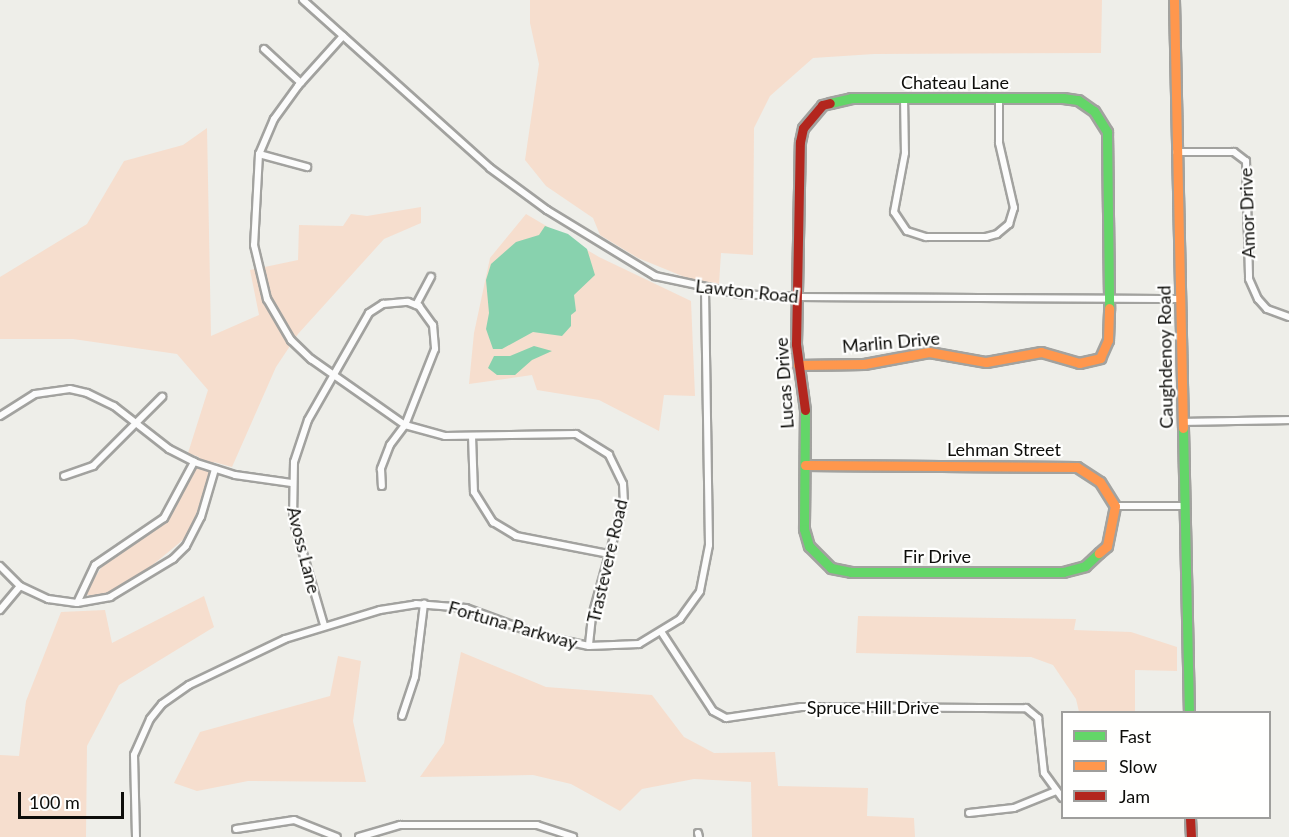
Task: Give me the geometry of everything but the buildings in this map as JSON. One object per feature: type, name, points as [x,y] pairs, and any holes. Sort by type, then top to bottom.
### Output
[{"type":"street","name":"Lawton Road","points":[[303,0],[437,123],[516,189],[634,266],[655,276],[705,289],[797,297],[1181,299]]},
{"type":"street","name":"Caughdenoy Road","points":[[1174,0],[1189,711]]},
{"type":"street","name":"Trastevere Road","points":[[343,36],[301,83],[274,119],[259,154],[254,245],[267,299],[291,340],[333,376],[405,425],[445,436],[555,432],[576,434],[602,448],[623,484],[622,515],[592,616],[589,646]]},
{"type":"street","points":[[264,49],[301,83]]},
{"type":"street","points":[[904,98],[905,153],[894,212],[907,231],[936,237],[986,237],[1003,231],[1011,219],[1013,195],[999,143],[999,99]]},
{"type":"street","name":"Chateau Lane","points":[[797,297],[803,129],[816,110],[836,99],[904,98],[1078,100],[1102,121],[1108,144],[1107,298]]},
{"type":"street","name":"Amor Drive","points":[[1176,152],[1234,152],[1246,161],[1249,279],[1258,299],[1267,309],[1289,317]]},
{"type":"street","points":[[259,154],[307,167]]},
{"type":"street","points":[[382,486],[381,469],[390,446],[405,425],[435,349],[433,325],[416,305],[431,277]]},
{"type":"street","name":"Fortuna Parkway","points":[[136,837],[134,755],[139,739],[162,704],[221,667],[324,625],[380,610],[424,604],[466,608],[542,636],[589,646],[626,646],[662,633],[693,605],[706,572],[709,545],[705,289]]},
{"type":"street","name":"Lucas Drive","points":[[797,297],[798,365],[805,416],[805,465]]},
{"type":"street","name":"Marlin Drive","points":[[798,365],[864,364],[930,352],[986,362],[1041,352],[1090,363],[1106,351],[1107,298]]},
{"type":"street","name":"Avoss Lane","points":[[324,625],[293,519],[291,483],[303,432],[369,313],[394,302],[416,305]]},
{"type":"street","points":[[0,417],[35,394],[70,389],[101,398],[169,449],[194,462],[252,479],[291,483]]},
{"type":"street","points":[[64,476],[93,466],[162,397]]},
{"type":"street","points":[[1183,422],[1289,420]]},
{"type":"street","points":[[472,436],[474,492],[493,522],[516,536],[609,554]]},
{"type":"street","points":[[77,603],[96,565],[164,518],[194,462]]},
{"type":"street","name":"Fir Drive","points":[[805,465],[804,529],[810,546],[831,568],[851,572],[1076,570],[1096,559],[1107,546],[1114,506]]},
{"type":"street","name":"Lehman Street","points":[[805,465],[1070,466],[1100,482],[1114,506]]},
{"type":"street","points":[[0,566],[20,586],[48,599],[77,603],[110,597],[179,553],[195,533],[215,469]]},
{"type":"street","points":[[1114,506],[1185,506]]},
{"type":"street","points":[[0,610],[20,586]]},
{"type":"street","points":[[402,716],[415,677],[424,604]]},
{"type":"street","name":"Spruce Hill Drive","points":[[662,633],[713,711],[726,718],[801,707],[1026,708],[1038,718],[1044,773],[1061,797]]},
{"type":"street","points":[[969,813],[1014,808],[1056,791]]},
{"type":"street","points":[[1190,819],[1191,837]]},
{"type":"street","points":[[236,829],[294,820],[338,837]]},
{"type":"street","points":[[359,837],[383,827],[537,825],[573,837]]},
{"type":"shaded area","points":[[530,0],[1102,0],[1101,53],[874,54],[813,58],[770,96],[754,128],[753,255],[721,253],[719,284],[687,278],[638,258],[600,235],[593,218],[546,186],[525,160],[539,64],[530,23]]},
{"type":"shaded area","points":[[207,128],[211,336],[259,315],[250,270],[298,260],[299,225],[343,226],[351,214],[367,216],[421,207],[421,223],[384,239],[298,334],[276,367],[232,467],[214,462],[189,535],[127,586],[97,597],[84,594],[105,562],[164,524],[194,473],[199,457],[188,453],[208,390],[177,354],[73,339],[0,339],[0,277],[87,224],[124,161],[183,145]]},
{"type":"shaded area","points":[[526,214],[599,257],[691,301],[695,396],[664,395],[659,431],[599,400],[537,390],[532,375],[469,384],[474,333],[490,258]]},
{"type":"shaded area","points":[[545,226],[568,234],[587,249],[595,275],[574,295],[576,311],[571,315],[571,326],[562,336],[533,332],[502,349],[493,349],[486,329],[489,313],[486,280],[491,264],[516,242],[539,235]]},
{"type":"shaded area","points":[[534,346],[552,351],[532,360],[515,375],[497,375],[488,368],[494,356],[510,356]]},
{"type":"shaded area","points":[[204,596],[214,627],[119,685],[87,746],[86,837],[0,837],[0,755],[19,756],[26,701],[61,612],[105,610],[112,643]]},
{"type":"shaded area","points":[[858,616],[1076,619],[1074,630],[1131,632],[1177,647],[1177,671],[1135,670],[1135,711],[1079,711],[1076,699],[1053,665],[1031,657],[856,653]]},
{"type":"shaded area","points":[[461,652],[546,687],[652,695],[684,737],[714,753],[775,752],[778,786],[868,788],[867,816],[914,818],[915,837],[752,837],[751,782],[694,779],[642,789],[620,811],[571,784],[533,775],[420,777],[444,743]]},
{"type":"shaded area","points":[[338,656],[361,661],[353,721],[366,782],[248,781],[197,791],[174,783],[200,732],[330,696]]},
{"type":"traffic: fast","points":[[830,103],[851,98],[1063,98],[1078,100],[1094,111],[1107,132],[1109,308]]},
{"type":"traffic: fast","points":[[805,410],[804,529],[809,546],[831,568],[851,572],[1063,572],[1085,566],[1099,553]]},
{"type":"traffic: fast","points":[[1183,428],[1189,711]]},
{"type":"traffic: slow","points":[[1174,0],[1183,428]]},
{"type":"traffic: slow","points":[[798,365],[864,364],[929,352],[986,362],[1041,352],[1079,363],[1100,358],[1108,340],[1109,308]]},
{"type":"traffic: slow","points":[[805,465],[1077,467],[1100,482],[1115,506],[1107,546],[1099,553]]},
{"type":"traffic: jam","points":[[805,410],[796,344],[800,142],[803,128],[822,105],[830,103]]},
{"type":"traffic: jam","points":[[1190,819],[1191,837]]}]
